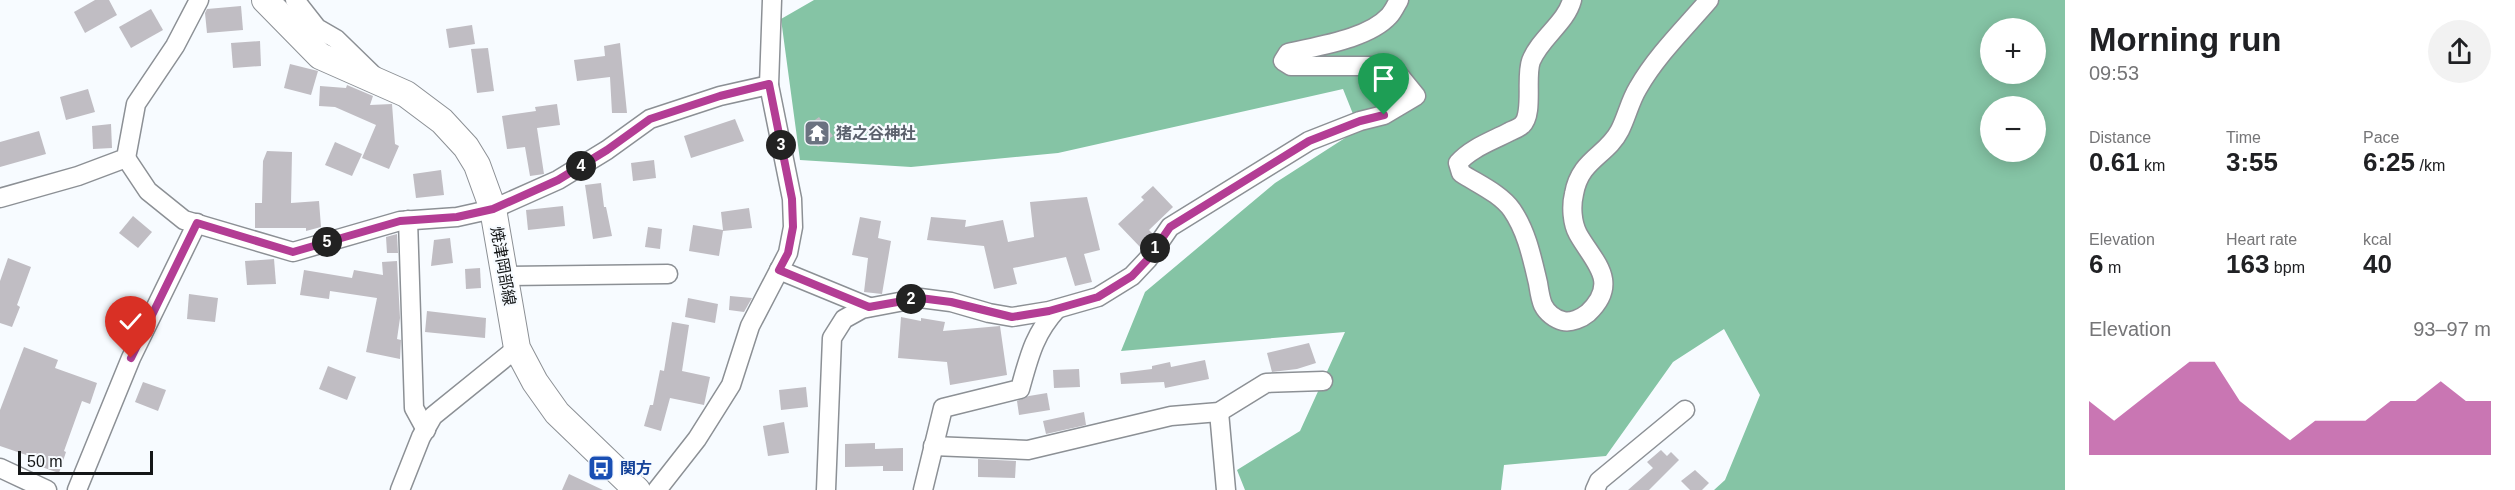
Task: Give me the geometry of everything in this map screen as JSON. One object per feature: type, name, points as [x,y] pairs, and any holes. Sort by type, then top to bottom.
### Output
[{"type":"main road","name":"焼津岡部線","points":[[266,0],[320,56],[406,94],[442,122],[466,147],[477,165],[493,209],[517,348],[535,382],[557,413],[637,490]]},
{"type":"street","points":[[199,0],[175,46],[136,104],[126,158],[148,191],[184,219],[293,252],[408,220],[457,217],[493,209],[558,180],[607,150],[650,119],[720,96],[769,84]]},
{"type":"street","points":[[295,0],[317,28],[336,39],[380,83]]},
{"type":"street","points":[[657,490],[697,439],[732,385],[750,326],[788,253],[793,227],[792,199],[769,84],[772,0]]},
{"type":"street","points":[[826,490],[832,338],[844,319],[869,307],[920,298],[951,302],[1012,317],[1057,309],[1098,297],[1132,276],[1148,259],[1170,227],[1309,141],[1360,121],[1384,115],[1416,96],[1394,69],[1382,66],[1291,66],[1283,61],[1288,53],[1335,42],[1366,31],[1389,16],[1400,0]]},
{"type":"street","points":[[1572,0],[1569,12],[1562,17],[1539,45],[1530,63],[1527,115],[1522,125],[1466,154],[1458,163],[1461,173],[1494,194],[1511,209],[1526,236],[1544,305],[1555,319],[1568,322],[1586,315],[1597,303],[1604,284],[1599,264],[1577,232],[1572,211],[1574,193],[1580,174],[1590,161],[1609,145],[1620,130],[1629,105],[1653,64],[1709,0]]},
{"type":"street","points":[[0,198],[78,176],[126,158]]},
{"type":"street","points":[[408,220],[414,408],[426,430]]},
{"type":"street","points":[[77,490],[131,358],[197,223]]},
{"type":"street","points":[[779,270],[869,307]]},
{"type":"street","points":[[505,276],[668,274]]},
{"type":"street","points":[[923,490],[943,408],[1020,389],[1032,345],[1044,324],[1057,309]]},
{"type":"street","points":[[400,490],[433,417],[517,348]]},
{"type":"street","points":[[933,446],[1028,450],[1172,416],[1219,412],[1266,383],[1323,381]]},
{"type":"street","points":[[1595,490],[1599,482],[1685,410]]},
{"type":"street","points":[[1219,412],[1226,490]]},
{"type":"street","points":[[0,468],[47,490]]},
{"type":"green space","points":[[814,0],[2065,0],[2065,490],[1714,490],[1725,480],[1760,395],[1724,329],[1673,362],[1606,456],[1504,465],[1501,490],[1245,490],[1237,470],[1300,431],[1345,332],[1121,351],[1145,292],[1275,183],[1359,129],[1343,89],[1058,153],[911,167],[800,160],[781,19]]},
{"type":"building","points":[[95,0],[109,0],[117,15],[85,33],[74,12]]},
{"type":"building","points":[[241,6],[243,30],[207,33],[205,13],[207,9]]},
{"type":"building","points":[[151,9],[163,30],[131,48],[119,27]]},
{"type":"building","points":[[472,25],[475,44],[449,48],[446,29]]},
{"type":"building","points":[[260,41],[261,66],[233,68],[231,43]]},
{"type":"building","points":[[620,43],[627,113],[612,113],[610,77],[577,81],[574,60],[605,56],[604,46]]},
{"type":"building","points":[[488,48],[494,91],[477,93],[471,49]]},
{"type":"building","points":[[290,64],[318,71],[311,95],[284,88]]},
{"type":"building","points":[[347,85],[373,96],[370,105],[392,104],[395,144],[399,146],[389,169],[362,158],[376,125],[335,107],[319,106],[320,86],[346,88]]},
{"type":"building","points":[[88,89],[95,112],[66,120],[60,97]]},
{"type":"building","points":[[557,104],[560,125],[537,128],[544,174],[530,176],[525,147],[507,149],[502,116],[536,111],[535,107]]},
{"type":"building","points":[[819,117],[833,136],[818,147],[804,128]]},
{"type":"building","points":[[735,119],[744,141],[691,158],[684,136]]},
{"type":"building","points":[[111,124],[112,148],[93,149],[92,126]]},
{"type":"building","points":[[39,131],[46,154],[0,167],[0,142]]},
{"type":"building","points":[[335,142],[362,154],[352,176],[325,165]]},
{"type":"building","points":[[267,151],[292,152],[291,203],[319,201],[321,227],[306,231],[306,228],[255,228],[255,203],[262,203],[263,161]]},
{"type":"building","points":[[654,160],[656,178],[633,181],[631,163]]},
{"type":"building","points":[[441,170],[444,195],[416,198],[413,174]]},
{"type":"building","points":[[601,183],[604,207],[606,207],[612,236],[593,239],[585,185]]},
{"type":"building","points":[[1153,186],[1173,207],[1149,230],[1152,233],[1141,248],[1118,224],[1144,200],[1141,197]]},
{"type":"building","points":[[1087,197],[1100,250],[1084,254],[1092,282],[1075,286],[1066,257],[1013,268],[1017,284],[994,289],[984,246],[927,240],[931,217],[966,220],[965,227],[1003,220],[1008,242],[1034,237],[1030,202]]},
{"type":"building","points":[[563,206],[565,226],[528,230],[526,210]]},
{"type":"building","points":[[749,208],[752,228],[723,231],[719,256],[689,251],[693,225],[723,230],[721,212]]},
{"type":"building","points":[[133,216],[152,232],[138,248],[119,233]]},
{"type":"building","points":[[860,217],[881,221],[878,238],[891,241],[882,294],[864,292],[868,258],[852,255]]},
{"type":"building","points":[[648,227],[662,229],[660,249],[645,247]]},
{"type":"building","points":[[397,234],[398,253],[387,253],[386,237]]},
{"type":"building","points":[[450,238],[453,263],[431,266],[434,240]]},
{"type":"building","points":[[8,258],[31,267],[17,305],[20,307],[12,327],[0,323],[0,281]]},
{"type":"building","points":[[274,259],[276,284],[247,285],[245,261]]},
{"type":"building","points":[[397,261],[400,318],[397,339],[401,340],[400,359],[366,352],[377,298],[330,291],[329,299],[300,295],[304,270],[352,278],[354,270],[383,275],[382,262]]},
{"type":"building","points":[[480,268],[481,288],[466,289],[465,269]]},
{"type":"building","points":[[189,294],[218,298],[215,322],[187,319]]},
{"type":"building","points":[[730,296],[752,298],[744,312],[729,310]]},
{"type":"building","points":[[688,298],[718,304],[715,323],[685,317]]},
{"type":"building","points":[[427,311],[486,318],[485,338],[425,332]]},
{"type":"building","points":[[901,317],[945,322],[943,331],[1000,326],[1007,375],[950,385],[947,362],[898,358]]},
{"type":"building","points":[[672,322],[689,325],[682,371],[710,377],[704,405],[670,398],[661,431],[644,426],[650,405],[653,405],[660,370],[664,371]]},
{"type":"building","points":[[1309,343],[1316,363],[1297,369],[1272,372],[1267,353]]},
{"type":"building","points":[[24,347],[58,360],[55,368],[97,383],[90,404],[82,401],[64,451],[66,452],[59,473],[36,465],[38,459],[0,446],[0,410]]},
{"type":"building","points":[[1205,360],[1209,379],[1165,388],[1164,382],[1121,384],[1120,373],[1152,369],[1152,366],[1170,362],[1171,367]]},
{"type":"building","points":[[328,366],[356,377],[347,400],[319,389]]},
{"type":"building","points":[[1079,369],[1080,387],[1054,388],[1053,370]]},
{"type":"building","points":[[143,382],[166,390],[158,411],[135,402]]},
{"type":"building","points":[[806,387],[808,407],[781,410],[779,390]]},
{"type":"building","points":[[1047,393],[1050,410],[1019,415],[1017,401]]},
{"type":"building","points":[[1084,412],[1086,425],[1046,434],[1043,421]]},
{"type":"building","points":[[784,422],[789,453],[768,456],[763,426]]},
{"type":"building","points":[[875,443],[875,449],[903,448],[903,471],[883,471],[883,466],[845,467],[845,444]]},
{"type":"building","points":[[1661,450],[1667,456],[1671,452],[1679,460],[1649,490],[1628,490],[1653,468],[1647,462]]},
{"type":"building","points":[[978,459],[1016,461],[1015,478],[978,477]]},
{"type":"building","points":[[1695,470],[1709,483],[1702,490],[1690,490],[1681,481]]},
{"type":"building","points":[[569,474],[603,490],[562,490]]},
{"type":"place","name":"猪之谷神社","points":[[817,133]]},
{"type":"place","name":"関方","points":[[601,468]]},
{"type":"route","points":[[131,358],[197,223],[293,252],[400,221],[457,217],[493,209],[558,180],[607,150],[650,119],[720,96],[769,84],[792,199],[793,227],[788,253],[779,270],[869,307],[920,298],[951,302],[1012,317],[1049,311],[1098,297],[1132,276],[1148,259],[1170,227],[1309,141],[1360,121],[1384,115]]}]
